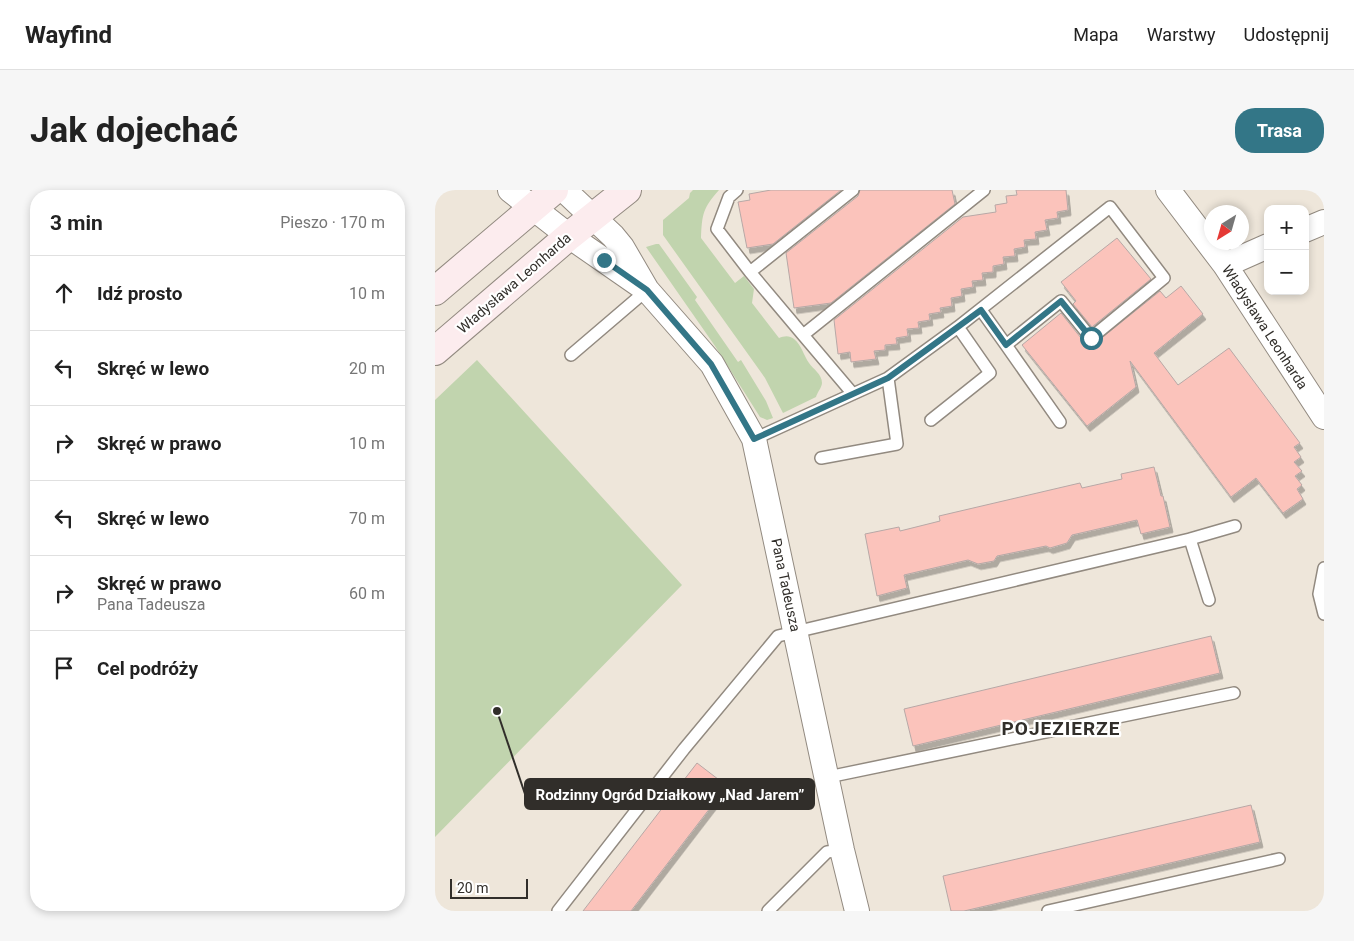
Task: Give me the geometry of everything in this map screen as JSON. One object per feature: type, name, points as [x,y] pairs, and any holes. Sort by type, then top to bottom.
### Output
[{"type":"main road","points":[[435,291],[554,190]]},
{"type":"main road","name":"Władysława Leonharda","points":[[435,351],[569,236],[627,190]]},
{"type":"street","points":[[510,190],[532,208]]},
{"type":"street","points":[[564,190],[593,217]]},
{"type":"street","name":"Władysława Leonharda","points":[[1168,190],[1225,265],[1324,416]]},
{"type":"street","name":"Pana Tadeusza","points":[[532,208],[647,290]]},
{"type":"street","name":"Pana Tadeusza","points":[[593,217],[613,236],[647,290],[711,364],[754,439],[842,850],[857,911]]},
{"type":"street","points":[[1309,228],[1324,222]]},
{"type":"street","points":[[1225,265],[1264,248]]},
{"type":"lane","points":[[737,190],[729,197],[717,230],[853,394]]},
{"type":"lane","points":[[750,272],[853,190]]},
{"type":"lane","points":[[803,335],[984,190]]},
{"type":"lane","points":[[754,439],[888,378],[959,327],[1110,207],[1164,278],[1091,338],[1061,301],[1006,345]]},
{"type":"lane","points":[[571,355],[647,290]]},
{"type":"lane","points":[[981,310],[1060,422]]},
{"type":"lane","points":[[931,420],[990,373],[959,327]]},
{"type":"lane","points":[[821,458],[897,444],[888,378]]},
{"type":"lane","points":[[558,911],[683,749],[778,636],[1190,539],[1235,526]]},
{"type":"lane","points":[[1190,539],[1209,600]]},
{"type":"lane","points":[[1324,568],[1319,594],[1324,614]]},
{"type":"lane","points":[[828,778],[1234,693]]},
{"type":"lane","points":[[768,911],[827,852],[842,850]]},
{"type":"lane","points":[[1048,911],[1279,859]]},
{"type":"green space","points":[[693,190],[719,190],[704,212],[701,238],[735,283],[744,276],[754,289],[752,303],[779,338],[790,337],[799,344],[809,363],[822,380],[822,385],[816,397],[783,413],[765,378],[663,235],[663,220],[689,198]]},
{"type":"green space","points":[[659,244],[697,297],[695,300],[738,362],[741,360],[766,401],[773,418],[767,420],[760,417],[715,346],[646,247]]},
{"type":"green space","points":[[477,360],[682,585],[435,837],[435,400]]},
{"type":"building","points":[[771,190],[841,190],[773,244],[747,248],[738,202],[750,200],[749,194]]},
{"type":"building","points":[[860,190],[952,190],[955,204],[831,303],[794,308],[786,253],[858,196]]},
{"type":"building","points":[[1016,190],[1066,190],[1068,210],[1057,212],[1058,218],[1045,220],[1047,230],[1035,232],[1036,239],[1024,240],[1025,247],[1014,249],[1015,256],[1003,257],[1004,264],[993,266],[993,272],[982,273],[983,280],[972,281],[973,287],[961,289],[962,296],[951,298],[952,306],[940,308],[941,312],[929,314],[930,320],[918,322],[919,328],[907,329],[908,336],[896,338],[897,344],[885,345],[885,350],[874,351],[876,359],[851,362],[850,352],[838,354],[834,320],[963,217],[996,212],[995,205],[1007,203],[1006,196],[1017,195]]},
{"type":"building","points":[[1117,238],[1151,279],[1092,327],[1073,304],[1076,301],[1061,282]]},
{"type":"building","points":[[1181,286],[1203,314],[1154,353],[1178,385],[1229,348],[1300,443],[1294,447],[1301,457],[1294,462],[1302,471],[1295,476],[1302,485],[1297,489],[1303,499],[1283,513],[1256,478],[1231,497],[1130,361],[1136,387],[1087,426],[1022,345],[1061,313],[1085,343],[1093,345],[1160,291],[1166,298]]},
{"type":"building","points":[[1154,467],[1170,527],[1141,534],[1137,520],[1072,535],[1067,543],[1050,548],[1046,546],[997,556],[994,561],[978,564],[968,560],[904,575],[907,588],[877,596],[865,534],[899,527],[900,531],[940,521],[939,516],[1080,483],[1082,488],[1122,479],[1121,474]]},
{"type":"building","points":[[1211,636],[1220,673],[913,746],[904,709]]},
{"type":"building","points":[[697,763],[727,786],[631,911],[583,911]]},
{"type":"building","points":[[1251,805],[1260,842],[964,911],[951,911],[943,876]]},
{"type":"place","name":"Rodzinny Ogród Działkowy „Nad Jarem”","points":[[497,711]]},
{"type":"district","name":"POJEZIERZE","points":[[1061,728]]},
{"type":"route","points":[[604,260],[647,290],[711,364],[754,439],[888,378],[981,310],[1006,345],[1061,301],[1091,338]]}]
